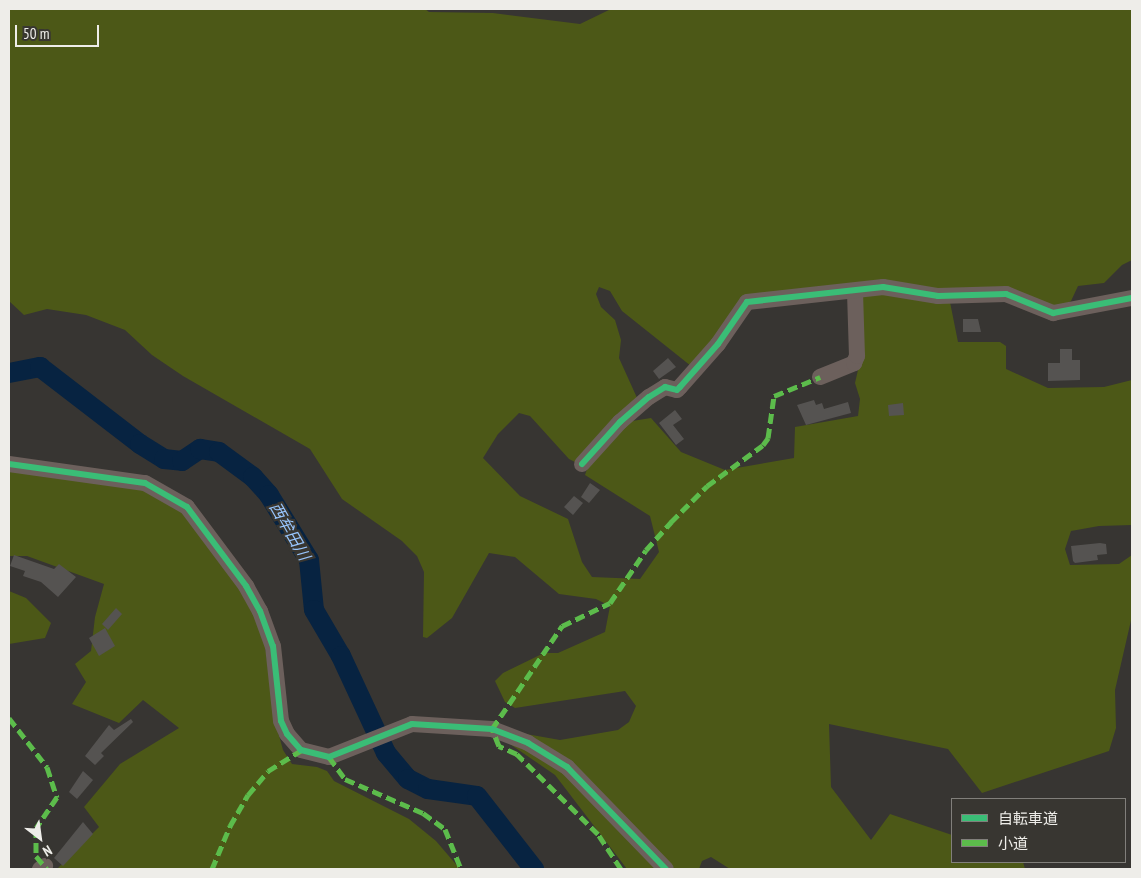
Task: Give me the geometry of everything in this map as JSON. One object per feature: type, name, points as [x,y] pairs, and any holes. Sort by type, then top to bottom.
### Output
[{"type":"street","points":[[582,464],[620,422],[649,397],[666,387],[677,390],[718,344],[748,302],[855,292],[883,287],[938,296],[1006,294],[1053,313],[1132,298]]},
{"type":"street","points":[[820,377],[854,363],[857,356],[855,292]]},
{"type":"street","points":[[9,464],[145,483],[187,507],[246,586],[260,611],[273,646],[281,721],[295,745],[324,757],[373,742],[412,724],[492,729],[528,744],[567,767],[666,869]]},
{"type":"green space","points":[[9,9],[425,9],[429,12],[493,13],[580,24],[611,9],[1132,9],[1132,260],[1122,265],[1104,283],[1078,286],[1071,301],[1053,310],[1003,290],[939,292],[886,283],[804,293],[755,295],[739,305],[700,363],[691,366],[622,311],[610,291],[599,287],[596,294],[601,307],[615,320],[621,340],[619,358],[638,400],[577,463],[569,459],[530,416],[519,413],[498,434],[483,458],[520,496],[568,519],[582,562],[592,577],[640,579],[659,552],[650,516],[585,475],[587,469],[626,422],[651,418],[681,452],[725,470],[794,458],[795,427],[858,416],[860,399],[855,383],[860,361],[857,298],[860,294],[883,291],[950,302],[958,342],[1000,342],[1006,346],[1006,369],[1048,388],[1104,387],[1132,380],[1132,525],[1099,526],[1071,531],[1065,549],[1070,565],[1119,564],[1132,555],[1132,616],[1115,690],[1116,728],[1109,751],[982,793],[948,749],[829,724],[831,787],[871,840],[890,814],[951,835],[951,863],[1023,863],[1025,869],[730,869],[711,857],[702,861],[699,869],[672,869],[571,763],[544,745],[515,732],[560,740],[618,730],[629,722],[636,706],[625,691],[515,708],[505,702],[495,681],[503,673],[544,653],[558,653],[605,632],[610,606],[596,599],[559,594],[515,557],[489,553],[452,618],[427,638],[423,637],[424,572],[417,556],[402,541],[342,499],[310,449],[183,376],[152,355],[125,330],[86,315],[47,309],[24,315],[9,301]]},
{"type":"green space","points":[[9,470],[146,490],[179,508],[253,606],[263,630],[275,721],[283,750],[292,764],[317,767],[327,771],[334,781],[409,819],[436,841],[460,869],[57,869],[99,827],[84,807],[120,764],[179,728],[143,700],[119,723],[72,704],[86,682],[75,664],[91,651],[95,617],[104,584],[27,556],[9,556]]},
{"type":"green space","points":[[9,591],[26,598],[51,623],[45,638],[9,644]]},
{"type":"green space","points":[[507,742],[518,745],[564,772],[659,869],[627,869],[555,775]]},
{"type":"building","points":[[963,319],[978,319],[981,332],[963,332]]},
{"type":"building","points":[[1060,349],[1072,349],[1072,360],[1080,360],[1080,380],[1048,381],[1048,363],[1060,363]]},
{"type":"building","points":[[668,358],[676,367],[659,379],[653,371]]},
{"type":"building","points":[[814,400],[816,405],[822,403],[824,409],[848,402],[851,413],[806,425],[797,405]]},
{"type":"building","points":[[903,403],[904,415],[889,416],[888,405]]},
{"type":"building","points":[[675,410],[682,419],[673,425],[684,439],[676,445],[659,423]]},
{"type":"building","points":[[590,483],[600,490],[589,503],[581,497]]},
{"type":"building","points":[[574,496],[583,503],[573,515],[564,507]]},
{"type":"building","points":[[1106,544],[1107,554],[1097,555],[1098,560],[1075,563],[1073,561],[1071,546]]},
{"type":"building","points":[[14,555],[54,569],[59,564],[76,577],[58,597],[41,582],[23,576],[25,571],[10,566]]},
{"type":"building","points":[[116,608],[122,614],[108,630],[102,624]]},
{"type":"building","points":[[105,628],[115,646],[99,656],[89,638]]},
{"type":"building","points":[[131,719],[133,722],[101,753],[104,756],[95,765],[85,756],[109,725],[114,730]]},
{"type":"building","points":[[83,771],[93,780],[77,799],[69,792]]},
{"type":"building","points":[[83,822],[93,834],[63,866],[54,858]]},
{"type":"waterway","name":"西牟田川","points":[[9,373],[40,367],[140,444],[164,459],[182,461],[200,449],[219,452],[253,477],[269,495],[309,560],[314,610],[341,656],[386,753],[408,779],[428,789],[477,796],[534,869]]},
{"type":"marked path","points":[[621,869],[598,834],[517,754],[499,746],[492,729],[562,626],[610,603],[646,550],[671,522],[707,486],[763,445],[768,438],[774,396],[820,377]]},
{"type":"marked path","points":[[9,718],[47,767],[57,797],[36,828],[36,856],[47,869]]},
{"type":"marked path","points":[[212,869],[230,826],[248,795],[268,771],[301,750]]},
{"type":"marked path","points":[[329,757],[345,779],[423,813],[445,829],[461,869]]},
{"type":"cycle path","points":[[582,464],[620,422],[649,397],[665,387],[677,390],[718,344],[747,302],[883,287],[938,296],[1006,294],[1053,313],[1132,298]]},
{"type":"cycle path","points":[[9,464],[145,483],[187,507],[246,586],[260,611],[273,646],[281,721],[287,734],[301,750],[329,757],[412,724],[492,729],[528,743],[567,767],[666,869]]}]
